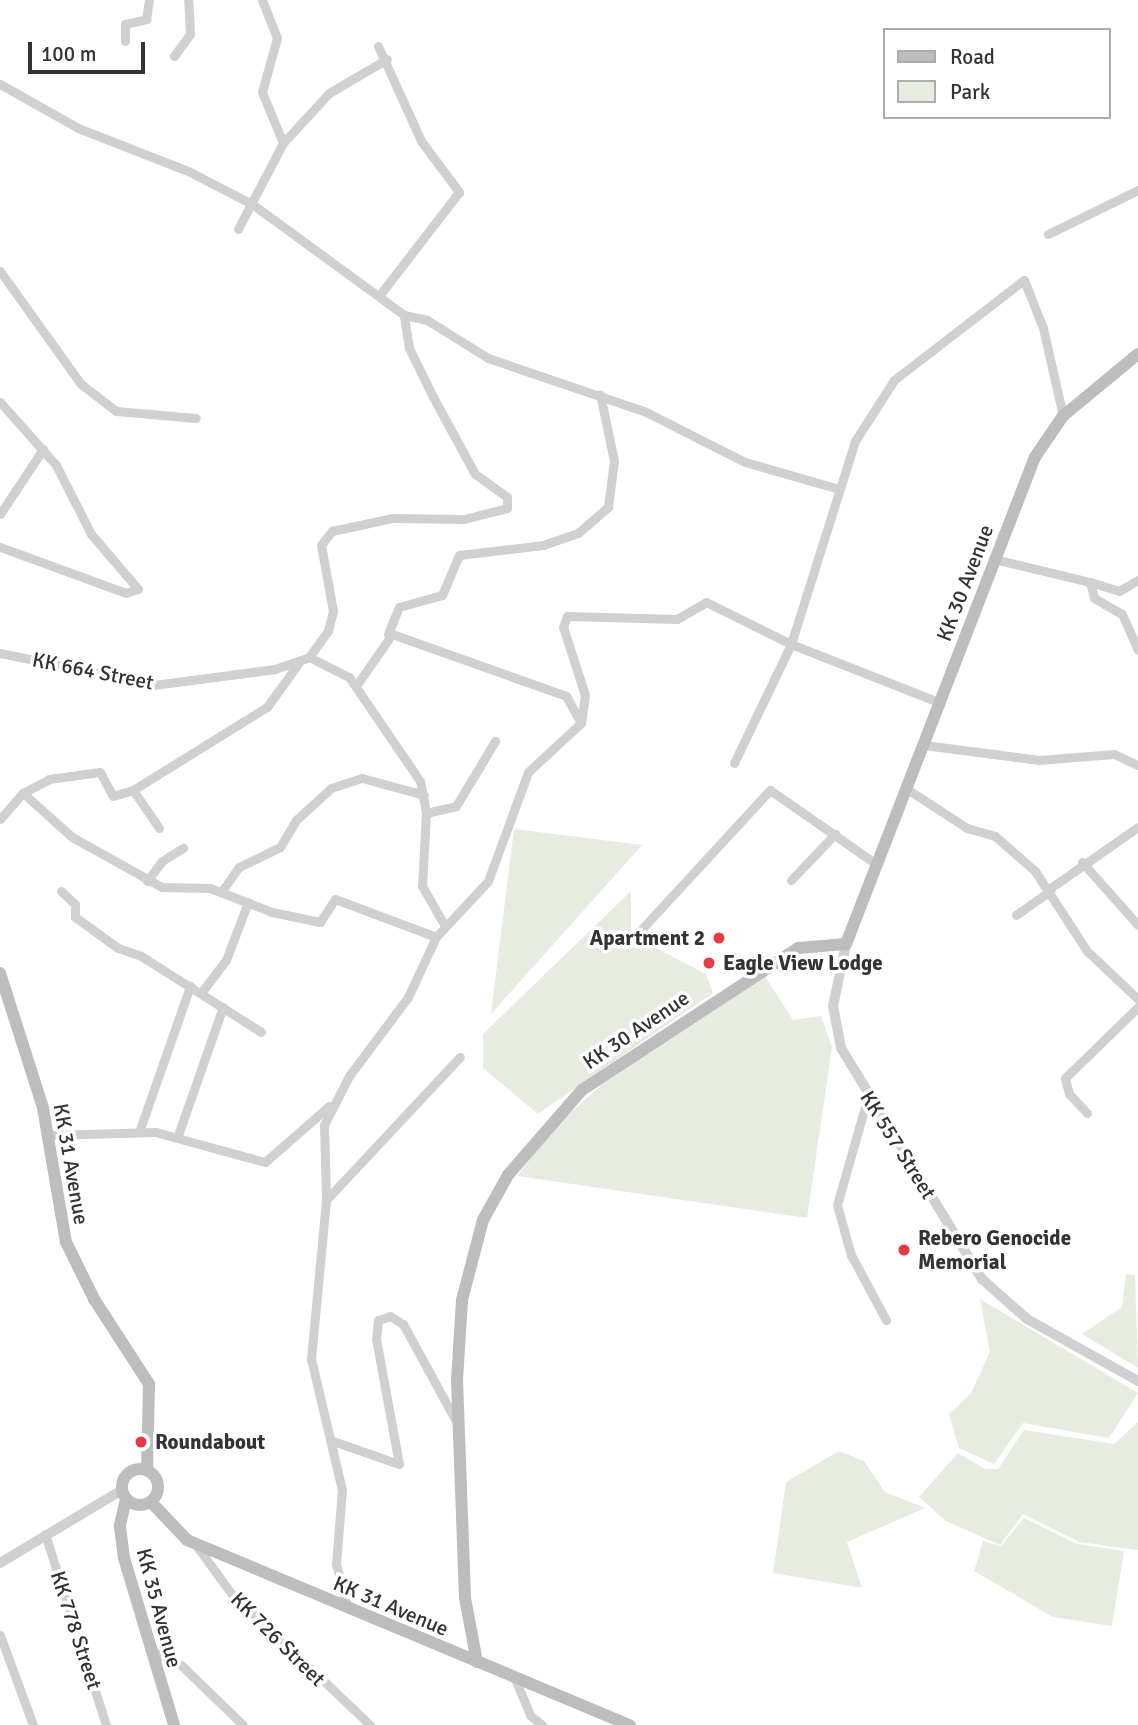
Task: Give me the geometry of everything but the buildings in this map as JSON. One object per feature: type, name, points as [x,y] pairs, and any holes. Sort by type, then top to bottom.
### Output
[{"type":"main road","name":"KK 30 Avenue","points":[[477,1662],[465,1598],[459,1339],[472,1262],[483,1220],[543,1129],[582,1090],[797,948],[845,944],[1035,457],[1063,416],[1138,354]]},
{"type":"main road","name":"KK 31 Avenue","points":[[1,980],[48,1135],[66,1242],[97,1305],[149,1384],[147,1470]]},
{"type":"main road","points":[[147,1470],[159,1485],[152,1502],[138,1506],[124,1494],[129,1472],[147,1470]]},
{"type":"main road","name":"KK 35 Avenue","points":[[124,1494],[124,1558],[174,1725]]},
{"type":"main road","name":"KK 31 Avenue","points":[[152,1502],[196,1545],[630,1725]]},
{"type":"street","points":[[125,41],[125,24],[146,19],[149,0]]},
{"type":"street","points":[[173,56],[190,34],[188,0]]},
{"type":"street","points":[[262,0],[277,38],[262,92],[283,143]]},
{"type":"street","points":[[378,46],[387,59],[421,141],[459,192],[379,296]]},
{"type":"street","points":[[238,229],[283,143],[329,93],[387,59]]},
{"type":"street","points":[[0,84],[78,128],[188,171],[252,204],[404,315],[427,320],[514,369],[600,394],[745,462],[839,489]]},
{"type":"street","points":[[1048,234],[1138,190]]},
{"type":"street","points":[[0,271],[81,384],[116,411],[196,418]]},
{"type":"street","points":[[734,763],[791,644],[839,489],[870,411],[894,380],[1016,281],[1024,281],[1043,328],[1063,416]]},
{"type":"street","points":[[0,819],[23,793],[49,779],[100,772],[113,796],[133,790],[267,707],[331,622],[321,551],[332,531],[392,518],[464,519],[510,504],[479,478],[462,451],[409,348],[404,315]]},
{"type":"street","points":[[356,686],[388,634],[398,607],[442,595],[459,555],[543,545],[578,533],[608,507],[614,468],[600,394]]},
{"type":"street","points":[[0,402],[43,449],[91,534],[137,582],[136,592],[126,593],[0,547]]},
{"type":"street","points":[[0,514],[43,449]]},
{"type":"street","points":[[994,559],[1119,591],[1138,580]]},
{"type":"street","points":[[1090,582],[1094,598],[1122,614],[1138,650]]},
{"type":"street","points":[[48,1135],[139,1132],[177,1138],[265,1162],[332,1104],[399,1013],[436,937],[477,899],[493,872],[528,772],[580,723],[585,695],[563,627],[573,612],[677,619],[701,601],[791,644],[940,703]]},
{"type":"street","points":[[388,634],[566,696],[580,723]]},
{"type":"street","name":"KK 664 Street","points":[[0,653],[154,685],[264,671],[305,658]]},
{"type":"street","points":[[305,658],[356,686],[424,794],[426,813],[422,886],[445,926]]},
{"type":"street","points":[[426,813],[456,806],[495,741]]},
{"type":"street","points":[[924,745],[1039,760],[1114,754],[1138,765]]},
{"type":"street","points":[[222,891],[239,867],[280,847],[296,820],[331,788],[362,778],[424,794]]},
{"type":"street","points":[[907,789],[967,828],[995,836],[1050,890],[1087,951],[1138,999]]},
{"type":"street","points":[[133,790],[159,828]]},
{"type":"street","points":[[638,933],[770,790],[876,864]]},
{"type":"street","points":[[23,793],[72,837],[147,881],[222,891],[248,902],[320,922],[335,899],[436,937]]},
{"type":"street","points":[[1016,915],[1082,862],[1138,827]]},
{"type":"street","points":[[791,880],[835,834]]},
{"type":"street","points":[[147,881],[162,861],[183,848]]},
{"type":"street","points":[[1082,862],[1138,925]]},
{"type":"street","points":[[61,891],[84,924],[190,986],[261,1032]]},
{"type":"street","points":[[201,993],[226,960],[248,902]]},
{"type":"street","name":"KK 557 Street","points":[[845,944],[836,977],[835,1026],[868,1096],[996,1294],[1138,1381]]},
{"type":"street","points":[[139,1132],[190,986]]},
{"type":"street","points":[[177,1138],[223,1007]]},
{"type":"street","points":[[1087,1114],[1069,1094],[1065,1078],[1138,1007]]},
{"type":"street","points":[[326,1200],[460,1057]]},
{"type":"street","points":[[868,1096],[837,1205],[851,1255],[886,1320]]},
{"type":"street","points":[[332,1104],[322,1135],[326,1200],[311,1359],[343,1508],[337,1577],[350,1610]]},
{"type":"street","points":[[330,1440],[399,1464],[376,1339],[378,1320],[390,1316],[403,1324],[461,1431]]},
{"type":"street","points":[[0,1563],[45,1534],[124,1494]]},
{"type":"street","name":"KK 778 Street","points":[[45,1534],[106,1725]]},
{"type":"street","name":"KK 726 Street","points":[[196,1545],[231,1593],[370,1725]]},
{"type":"street","points":[[0,1634],[33,1725]]},
{"type":"street","points":[[150,1650],[181,1665],[243,1725]]},
{"type":"street","points":[[515,1679],[530,1716],[542,1725]]},
{"type":"green space","points":[[514,829],[642,845],[491,1014]]},
{"type":"green space","points":[[631,891],[631,935],[706,974],[713,993],[538,1114],[483,1068],[483,1034]]},
{"type":"green space","points":[[764,975],[793,1020],[821,1016],[832,1047],[807,1218],[517,1176],[553,1128],[605,1082]]},
{"type":"green space","points":[[1126,1274],[1135,1275],[1138,1368],[1082,1334],[1122,1307]]},
{"type":"green space","points":[[980,1299],[1138,1393],[1109,1438],[1023,1423],[994,1464],[959,1448],[949,1414],[971,1393],[990,1352]]},
{"type":"green space","points":[[1138,1422],[1138,1550],[1079,1542],[1023,1514],[1000,1545],[946,1521],[919,1497],[958,1453],[985,1469],[998,1469],[1024,1430],[1114,1444]]},
{"type":"green space","points":[[839,1451],[864,1461],[885,1492],[925,1508],[847,1542],[862,1588],[773,1573],[786,1482]]},
{"type":"green space","points":[[1024,1518],[1077,1544],[1124,1551],[1112,1626],[1053,1617],[974,1571],[983,1541],[1001,1546]]},
{"type":"place","name":"Apartment 2","points":[[719,938]]},
{"type":"place","name":"Eagle View Lodge","points":[[709,963]]},
{"type":"place","name":"Rebero Genocide Memorial","points":[[904,1250]]},
{"type":"place","name":"Roundabout","points":[[141,1442]]}]
